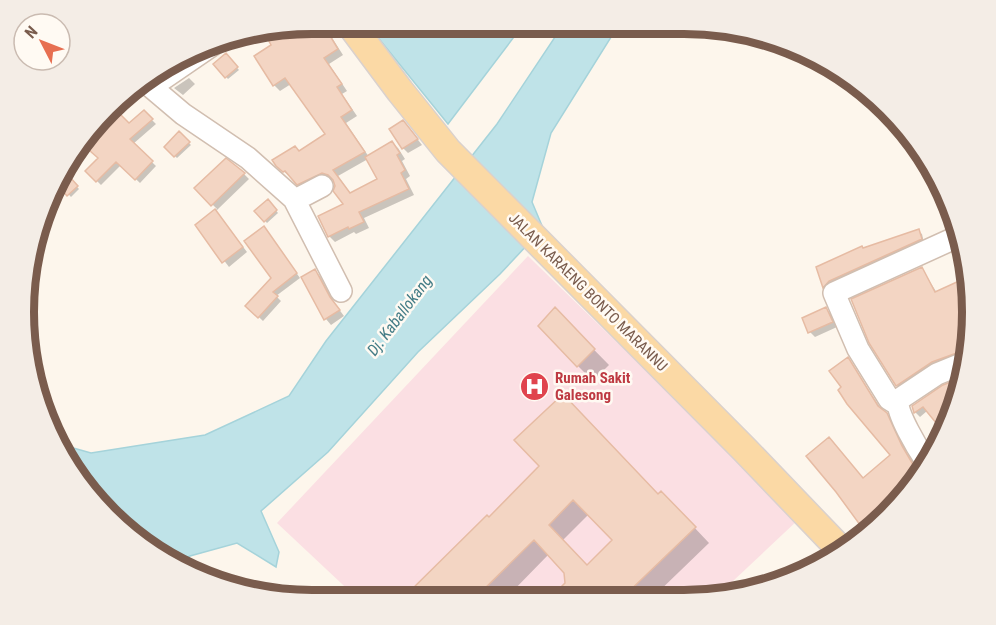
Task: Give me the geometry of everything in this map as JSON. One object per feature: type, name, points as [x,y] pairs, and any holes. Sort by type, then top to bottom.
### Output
[{"type":"main road","name":"JALAN KARAENG BONTO MARANNU","points":[[358,34],[424,122],[464,166],[837,545]]},
{"type":"street","points":[[150,87],[183,114],[241,153],[294,199],[341,291]]},
{"type":"street","points":[[294,199],[321,186]]},
{"type":"street","points":[[922,455],[906,426],[897,404],[889,399],[858,349],[834,293],[952,239]]},
{"type":"street","points":[[897,404],[899,399],[937,374],[956,366]]},
{"type":"shaded area","name":"Rumah Sakit Galesong","points":[[528,256],[799,519],[727,587],[702,590],[348,590],[277,523]]},
{"type":"water","points":[[375,34],[516,34],[448,124]]},
{"type":"water","name":"Dj. Kaballokang","points":[[557,34],[613,34],[551,133],[532,202],[543,228],[500,274],[418,352],[328,452],[261,511],[279,552],[276,567],[237,543],[185,559],[158,544],[129,522],[103,496],[69,447],[91,453],[205,435],[289,396],[326,341],[497,124]]},
{"type":"building","points":[[329,34],[338,49],[324,58],[342,84],[337,87],[352,110],[341,117],[365,152],[333,170],[350,193],[377,179],[365,157],[392,141],[400,153],[397,155],[405,170],[401,173],[409,189],[359,212],[364,222],[328,237],[318,216],[343,204],[333,191],[335,186],[333,180],[322,173],[297,185],[272,160],[295,146],[299,151],[325,134],[285,78],[273,86],[254,56],[271,45],[267,38]]},
{"type":"building","points":[[226,53],[238,67],[225,78],[213,64]]},
{"type":"building","points":[[144,110],[153,119],[130,139],[153,161],[135,180],[116,162],[96,182],[85,171],[98,158],[88,149],[119,113],[129,123]]},
{"type":"building","points":[[403,120],[418,139],[402,149],[389,129]]},
{"type":"building","points":[[179,131],[190,142],[174,157],[164,147]]},
{"type":"building","points":[[226,158],[245,173],[211,206],[194,188]]},
{"type":"building","points":[[70,177],[78,186],[67,196],[63,191]]},
{"type":"building","points":[[268,199],[277,210],[264,222],[254,211]]},
{"type":"building","points":[[215,209],[243,247],[222,263],[195,225]]},
{"type":"building","points":[[264,226],[297,273],[273,292],[278,296],[258,318],[245,306],[271,278],[244,241]]},
{"type":"building","points":[[919,229],[922,239],[829,281],[823,288],[816,267],[862,246],[863,248]]},
{"type":"building","points":[[922,267],[935,292],[960,281],[962,312],[958,352],[932,362],[896,386],[869,343],[851,299]]},
{"type":"building","points":[[315,269],[340,310],[324,320],[301,277]]},
{"type":"building","points":[[555,307],[595,349],[577,367],[538,326]]},
{"type":"building","points":[[826,307],[833,322],[808,333],[802,318]]},
{"type":"building","points":[[848,357],[878,406],[887,413],[915,467],[893,496],[861,527],[806,456],[829,437],[863,478],[890,455],[847,404],[838,390],[841,387],[829,371]]},
{"type":"building","points":[[953,381],[937,425],[923,407],[914,413],[912,406]]},
{"type":"building","points":[[563,394],[658,494],[661,491],[696,527],[630,590],[558,590],[565,583],[564,573],[534,540],[483,590],[411,590],[487,515],[489,517],[539,466],[514,440]],"holes":[[[573,500],[612,540],[587,565],[549,525]]]},
{"type":"place","name":"Rumah Sakit Galesong","points":[[534,387]]}]
